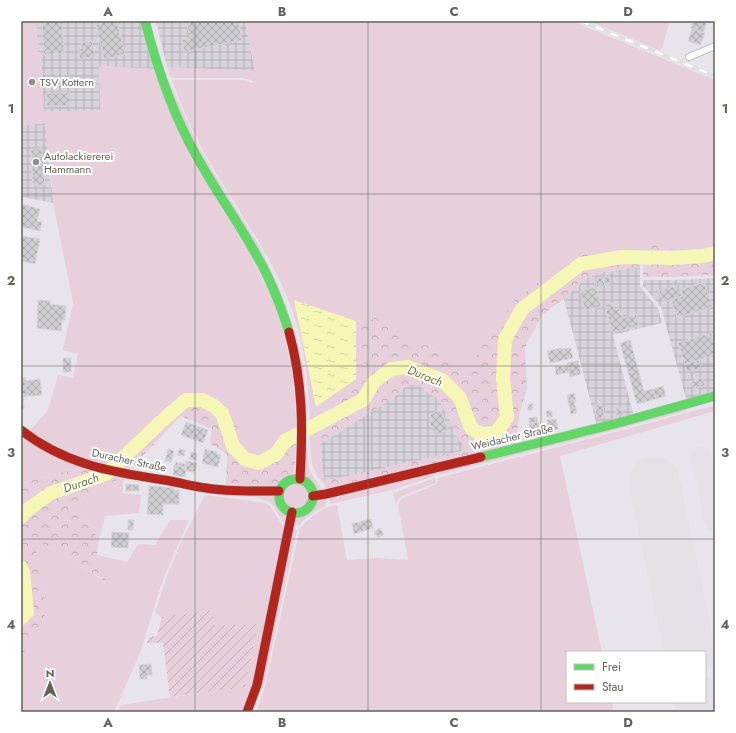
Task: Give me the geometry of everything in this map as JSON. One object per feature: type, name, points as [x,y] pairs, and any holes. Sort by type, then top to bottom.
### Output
[{"type":"street","points":[[145,21],[158,69],[183,131],[196,158],[254,251],[274,291],[287,328],[299,377],[302,421],[300,479]]},
{"type":"street","points":[[689,56],[715,46]]},
{"type":"street","name":"Weidacher Straße","points":[[313,496],[633,420],[715,396]]},
{"type":"street","name":"Duracher Straße","points":[[21,430],[53,452],[87,464],[206,488],[279,491]]},
{"type":"street","points":[[300,479],[309,485],[313,496],[307,509],[297,513],[283,507],[280,502],[279,491],[281,486],[289,480],[300,479]]},
{"type":"street","points":[[247,712],[258,678],[292,512]]},
{"type":"shaded area","points":[[36,21],[142,21],[154,69],[99,66],[101,110],[44,112],[41,52],[38,52]]},
{"type":"shaded area","points":[[156,21],[245,21],[255,71],[167,67]]},
{"type":"shaded area","points":[[45,123],[53,203],[21,197],[21,126]]},
{"type":"shaded area","points":[[631,268],[640,268],[640,287],[658,308],[662,323],[613,335],[634,417],[597,426],[564,299],[586,278]]},
{"type":"shaded area","points":[[715,278],[715,394],[687,402],[661,307],[643,286],[644,280]]},
{"type":"shaded area","points":[[407,385],[418,385],[439,400],[449,418],[455,434],[467,450],[324,481],[320,444],[393,398]]},
{"type":"green space","points":[[21,21],[36,21],[38,52],[41,52],[44,112],[100,110],[99,66],[154,69],[170,112],[192,160],[250,254],[270,294],[283,330],[293,378],[297,434],[286,434],[273,450],[257,453],[244,447],[232,412],[166,404],[146,424],[98,463],[54,449],[28,433],[48,410],[58,375],[73,378],[78,354],[63,350],[73,303],[54,207],[45,123],[21,126]]},
{"type":"green space","points":[[245,21],[572,21],[715,80],[715,247],[701,250],[674,250],[668,244],[652,243],[644,251],[599,251],[500,321],[485,338],[469,371],[432,347],[407,340],[399,336],[359,343],[366,370],[364,381],[347,396],[310,422],[308,388],[301,339],[285,292],[257,238],[199,143],[186,117],[172,80],[244,80],[252,83],[253,81],[244,78],[171,78],[167,67],[255,71]]},
{"type":"green space","points":[[589,21],[670,21],[661,51]]},
{"type":"green space","points":[[169,81],[202,153],[261,249],[282,294],[294,329],[304,371],[307,422],[290,327],[186,130],[167,82]]},
{"type":"green space","points":[[659,241],[668,244],[674,250],[701,250],[715,247],[715,275],[643,277],[644,251],[652,243]]},
{"type":"green space","points":[[599,251],[640,251],[640,268],[617,270],[586,278],[564,299],[543,314],[525,347],[527,389],[520,411],[515,447],[326,490],[324,481],[466,450],[455,434],[449,418],[439,400],[418,385],[407,385],[393,398],[320,444],[310,438],[310,422],[347,396],[364,381],[366,370],[359,343],[358,328],[375,318],[386,319],[399,336],[407,340],[432,347],[469,371],[485,338],[500,321],[515,300],[565,262],[582,254]]},
{"type":"green space","points":[[200,394],[214,398],[232,412],[244,447],[257,452],[273,450],[286,434],[297,434],[294,476],[286,478],[277,487],[226,486],[227,454],[210,444],[212,429],[181,416],[129,470],[98,463],[146,424],[166,404],[183,395]]},
{"type":"green space","points":[[715,405],[715,411],[560,456],[602,651],[566,651],[566,703],[612,703],[614,712],[256,712],[265,687],[300,528],[317,513],[326,508],[337,505],[347,560],[377,558],[408,560],[398,505],[405,497],[437,484],[438,478]]},
{"type":"green space","points":[[685,408],[686,411],[558,445],[557,442]]},
{"type":"green space","points":[[24,437],[85,467],[21,484],[21,450]]},
{"type":"green space","points":[[310,438],[320,444],[325,485],[316,475],[312,463]]},
{"type":"green space","points":[[555,442],[556,445],[439,475],[437,470]]},
{"type":"green space","points":[[306,448],[312,475],[323,490],[316,490],[310,480],[304,476]]},
{"type":"green space","points":[[85,467],[126,476],[86,494],[79,505],[86,523],[99,539],[97,555],[106,582],[70,557],[42,544],[36,551],[44,595],[45,619],[39,635],[21,654],[21,484]]},
{"type":"green space","points":[[433,471],[435,476],[392,490],[330,504],[329,497]]},
{"type":"green space","points":[[126,476],[123,484],[123,493],[141,495],[139,513],[105,516],[99,539],[86,523],[79,505],[86,494]]},
{"type":"green space","points":[[435,478],[436,483],[404,495],[399,498],[396,505],[393,493]]},
{"type":"green space","points":[[296,482],[306,486],[310,496],[306,506],[296,510],[286,506],[282,496],[286,486]]},
{"type":"green space","points":[[207,490],[276,495],[279,506],[287,514],[286,522],[283,522],[272,504],[267,501],[255,497],[227,496],[206,493]]},
{"type":"green space","points":[[205,495],[266,503],[270,506],[282,525],[285,526],[252,686],[242,712],[117,712],[121,705],[245,686],[215,626],[211,610],[162,617],[155,613],[166,579],[179,547]]},
{"type":"green space","points":[[325,497],[326,505],[306,518],[300,525],[294,525],[296,516],[309,511],[316,499]]},
{"type":"green space","points":[[170,520],[189,520],[163,579],[140,653],[114,712],[21,712],[21,654],[25,651],[44,595],[36,551],[42,544],[70,557],[105,582],[97,555],[127,562],[138,544],[155,545]]},
{"type":"green space","points":[[293,528],[297,530],[264,685],[260,684]]},
{"type":"green space","points":[[211,610],[215,626],[258,624],[245,687],[175,696],[170,698],[163,643],[147,643],[149,637],[157,636],[162,617]]},
{"type":"water","points":[[294,300],[356,321],[356,379],[316,407]]},
{"type":"building","points":[[42,21],[62,21],[64,53],[44,55]]},
{"type":"building","points":[[117,21],[125,54],[104,59],[96,24]]},
{"type":"building","points":[[186,21],[238,21],[242,40],[184,52],[182,40],[190,38]]},
{"type":"building","points":[[693,21],[707,22],[703,33],[691,28]]},
{"type":"building","points":[[692,29],[705,33],[700,45],[688,41]]},
{"type":"building","points":[[92,41],[95,56],[80,59],[78,49],[82,48],[81,43]]},
{"type":"building","points":[[70,92],[70,106],[47,106],[47,93]]},
{"type":"building","points":[[42,148],[45,185],[33,185],[31,149]]},
{"type":"building","points":[[21,204],[40,209],[37,221],[42,222],[40,231],[21,227]]},
{"type":"building","points":[[21,236],[40,239],[35,264],[21,261]]},
{"type":"building","points":[[609,276],[611,283],[605,285],[603,277]]},
{"type":"building","points":[[602,277],[605,285],[597,287],[595,279]]},
{"type":"building","points":[[704,282],[712,307],[677,318],[671,300],[682,296],[680,290]]},
{"type":"building","points":[[679,285],[682,296],[663,302],[659,291]]},
{"type":"building","points":[[596,287],[601,307],[585,310],[580,291]]},
{"type":"building","points":[[38,300],[50,301],[50,304],[66,306],[65,320],[62,320],[61,331],[37,328]]},
{"type":"building","points":[[612,303],[614,309],[619,308],[622,318],[636,314],[639,326],[612,333],[605,305]]},
{"type":"building","points":[[711,333],[715,345],[715,355],[685,364],[678,343]]},
{"type":"building","points":[[630,340],[644,391],[653,389],[656,399],[637,404],[620,343]]},
{"type":"building","points":[[571,348],[573,358],[550,363],[547,351]]},
{"type":"building","points":[[63,358],[71,358],[71,372],[63,372]]},
{"type":"building","points":[[699,360],[701,368],[687,372],[685,364]]},
{"type":"building","points":[[578,361],[581,374],[570,377],[567,363]]},
{"type":"building","points":[[568,365],[569,372],[556,375],[555,367]]},
{"type":"building","points":[[25,377],[27,396],[23,397],[24,408],[21,409],[21,378]]},
{"type":"building","points":[[703,378],[705,386],[694,389],[691,381]]},
{"type":"building","points":[[40,379],[42,395],[27,396],[25,381]]},
{"type":"building","points":[[663,386],[666,396],[656,399],[653,389]]},
{"type":"building","points":[[574,393],[577,413],[571,414],[567,395]]},
{"type":"building","points":[[602,403],[605,417],[597,419],[594,405]]},
{"type":"building","points":[[528,404],[533,404],[532,410],[528,410]]},
{"type":"building","points":[[621,408],[623,414],[617,416],[615,409]]},
{"type":"building","points":[[441,410],[448,430],[435,435],[429,420],[432,419],[430,414]]},
{"type":"building","points":[[546,411],[552,411],[552,417],[547,417]]},
{"type":"building","points":[[537,417],[538,422],[530,423],[529,418]]},
{"type":"building","points":[[556,419],[558,429],[549,431],[547,420]]},
{"type":"building","points":[[186,422],[197,426],[192,439],[181,435]]},
{"type":"building","points":[[538,422],[540,432],[531,434],[529,424]]},
{"type":"building","points":[[197,426],[208,430],[203,443],[192,439]]},
{"type":"building","points":[[168,449],[174,451],[171,462],[165,461]]},
{"type":"building","points":[[179,449],[185,450],[184,456],[178,455]]},
{"type":"building","points":[[205,449],[217,452],[217,454],[221,455],[218,467],[202,463]]},
{"type":"building","points":[[191,452],[197,453],[196,460],[190,459]]},
{"type":"building","points":[[186,461],[197,463],[195,472],[186,471]]},
{"type":"building","points":[[176,462],[185,464],[185,467],[175,465]]},
{"type":"building","points":[[174,465],[186,468],[185,477],[173,475]]},
{"type":"building","points":[[126,484],[139,485],[139,491],[126,491]]},
{"type":"building","points":[[149,486],[174,488],[174,490],[179,490],[179,504],[163,504],[163,515],[147,514]]},
{"type":"building","points":[[371,519],[373,528],[354,534],[352,524]]},
{"type":"building","points":[[128,520],[134,520],[133,530],[128,530]]},
{"type":"building","points":[[380,528],[384,534],[378,538],[374,532]]},
{"type":"building","points":[[112,532],[129,533],[128,548],[111,547]]},
{"type":"building","points":[[151,664],[152,675],[147,675],[147,679],[140,679],[139,665]]},
{"type":"waterway","name":"Durach","points":[[21,517],[23,513],[51,493],[106,474],[186,400],[202,400],[214,406],[222,413],[233,446],[245,459],[259,463],[276,454],[285,441],[363,400],[374,382],[391,369],[408,367],[442,380],[460,398],[471,428],[481,434],[496,433],[507,417],[503,379],[505,339],[522,309],[581,264],[622,257],[672,258],[703,256],[715,253]]},
{"type":"waterway","name":"Durach","points":[[21,567],[27,612],[21,618]]},
{"type":"taxiway","points":[[701,457],[715,522]]},
{"type":"runway","points":[[654,482],[690,651]]},
{"type":"runway","points":[[700,703],[702,712]]},
{"type":"railway","points":[[581,21],[715,76]]},
{"type":"traffic: fast","points":[[145,21],[160,74],[180,125],[267,275],[289,332]]},
{"type":"traffic: fast","points":[[481,457],[618,423],[715,396]]},
{"type":"traffic: fast","points":[[299,479],[308,484],[312,489],[313,496],[312,503],[308,508],[303,512],[293,513],[289,512],[280,503],[279,493],[280,489],[289,480],[299,479]]},
{"type":"traffic: jam","points":[[289,332],[297,369],[301,405],[302,441],[300,479]]},
{"type":"traffic: jam","points":[[21,430],[37,442],[71,459],[107,470],[215,489],[279,491]]},
{"type":"traffic: jam","points":[[313,496],[481,457]]},
{"type":"traffic: jam","points":[[247,712],[257,685],[292,512]]},
{"type":"place","name":"TSV Kottern","points":[[32,82]]},
{"type":"place","name":"Autolackiererei Hammann","points":[[36,162]]}]
